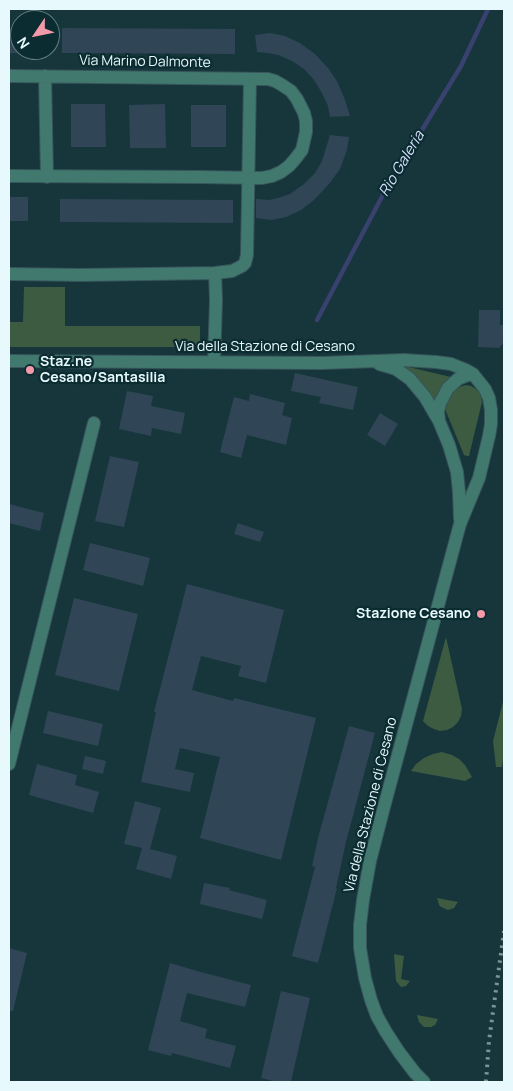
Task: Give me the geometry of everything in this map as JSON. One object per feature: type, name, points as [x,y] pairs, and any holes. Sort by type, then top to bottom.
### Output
[{"type":"street","name":"Via Marino Dalmonte","points":[[9,76],[268,79],[275,81],[298,99],[306,121],[306,132],[302,150],[289,166],[272,176],[262,178],[9,176]]},
{"type":"street","points":[[45,76],[47,176]]},
{"type":"street","points":[[9,274],[215,273],[236,270],[242,266],[246,259],[250,79]]},
{"type":"street","points":[[214,362],[215,273]]},
{"type":"street","name":"Via della Stazione di Cesano","points":[[9,361],[322,363],[404,360],[442,362],[460,367],[473,374],[485,389],[489,398],[491,424],[479,478],[460,524],[370,861],[362,900],[360,948],[366,984],[374,1008],[394,1046],[424,1082]]},
{"type":"street","name":"Via della Stazione di Cesano","points":[[371,362],[396,369],[410,379],[424,396],[439,421],[457,472],[460,524]]},
{"type":"street","points":[[439,421],[440,403],[448,388],[458,379],[473,374]]},
{"type":"street","points":[[9,764],[94,423]]},
{"type":"green space","points":[[24,287],[65,287],[65,326],[200,326],[200,347],[9,347],[9,322],[23,322]]},
{"type":"green space","points":[[400,365],[451,377],[442,386],[434,402]]},
{"type":"green space","points":[[466,385],[471,386],[480,393],[482,402],[469,456],[464,455],[445,409],[445,404],[456,388]]},
{"type":"green space","points":[[446,637],[462,709],[458,722],[453,727],[440,731],[428,726],[423,721]]},
{"type":"green space","points":[[503,702],[504,752],[502,767],[496,767],[493,741]]},
{"type":"green space","points":[[442,752],[459,759],[472,777],[465,781],[411,771],[424,758]]},
{"type":"green space","points":[[437,898],[458,902],[454,908],[448,910],[439,905]]},
{"type":"green space","points":[[394,954],[404,956],[401,979],[410,981],[406,986],[401,987],[396,981]]},
{"type":"green space","points":[[417,1015],[438,1019],[435,1025],[424,1027],[419,1022]]},
{"type":"building","points":[[9,28],[10,53],[9,53]]},
{"type":"building","points":[[62,28],[235,29],[235,54],[62,53]]},
{"type":"building","points":[[270,33],[285,36],[300,43],[315,54],[329,69],[338,83],[350,116],[330,117],[328,106],[322,93],[304,69],[278,55],[257,52],[255,35]]},
{"type":"building","points":[[71,104],[105,104],[106,147],[71,147]]},
{"type":"building","points":[[165,104],[166,148],[130,148],[129,105]]},
{"type":"building","points":[[191,105],[226,105],[226,147],[191,147]]},
{"type":"building","points":[[330,135],[349,137],[347,150],[340,169],[329,184],[314,200],[301,210],[286,217],[272,220],[256,218],[256,199],[269,200],[290,194],[315,173],[322,161]]},
{"type":"building","points":[[9,197],[28,197],[28,221],[9,221]]},
{"type":"building","points":[[60,199],[233,200],[233,223],[60,222]]},
{"type":"building","points":[[479,310],[500,310],[500,325],[504,325],[504,342],[499,348],[478,347]]},
{"type":"building","points":[[295,373],[358,387],[353,410],[319,403],[321,397],[291,391]]},
{"type":"building","points":[[127,391],[153,396],[151,406],[185,413],[181,434],[152,428],[151,436],[119,429]]},
{"type":"building","points":[[250,394],[285,403],[282,415],[292,418],[286,445],[247,435],[241,458],[220,452],[234,397],[249,401]]},
{"type":"building","points":[[380,413],[398,424],[385,446],[367,435]]},
{"type":"building","points":[[110,456],[139,462],[124,527],[95,521]]},
{"type":"building","points":[[9,504],[44,513],[40,531],[9,523]]},
{"type":"building","points":[[238,523],[264,532],[260,542],[234,534]]},
{"type":"building","points":[[90,543],[150,558],[143,586],[83,570]]},
{"type":"building","points":[[187,584],[284,610],[266,683],[238,676],[241,666],[201,656],[192,690],[233,701],[234,698],[316,718],[281,860],[200,838],[220,757],[180,748],[175,769],[194,773],[190,792],[141,782],[156,712],[154,712]]},
{"type":"building","points":[[74,598],[138,614],[119,691],[55,675]]},
{"type":"building","points":[[48,711],[103,724],[98,746],[43,733]]},
{"type":"building","points":[[349,726],[375,733],[346,842],[337,888],[318,963],[292,956],[315,867],[312,866],[318,838]]},
{"type":"building","points":[[85,756],[106,761],[103,774],[82,769]]},
{"type":"building","points":[[37,764],[77,775],[75,785],[99,792],[93,813],[29,795]]},
{"type":"building","points":[[135,801],[161,808],[150,849],[177,856],[171,879],[136,869],[142,848],[124,844]]},
{"type":"building","points":[[204,883],[230,888],[229,890],[267,900],[262,919],[200,904]]},
{"type":"building","points":[[9,948],[27,953],[13,1011],[9,1011]]},
{"type":"building","points":[[170,963],[251,985],[245,1007],[187,993],[180,1021],[207,1029],[205,1038],[236,1046],[230,1068],[172,1053],[171,1056],[148,1050]]},
{"type":"building","points":[[281,991],[310,998],[291,1082],[277,1082],[261,1078]]},
{"type":"waterway","name":"Rio Galeria","points":[[317,320],[386,189],[461,66],[488,9]]},
{"type":"railway","points":[[486,1082],[489,1041],[504,931]]},
{"type":"place","name":"Staz.ne Cesano/Santasilia","points":[[30,370]]},
{"type":"place","name":"Stazione Cesano","points":[[481,614]]}]
